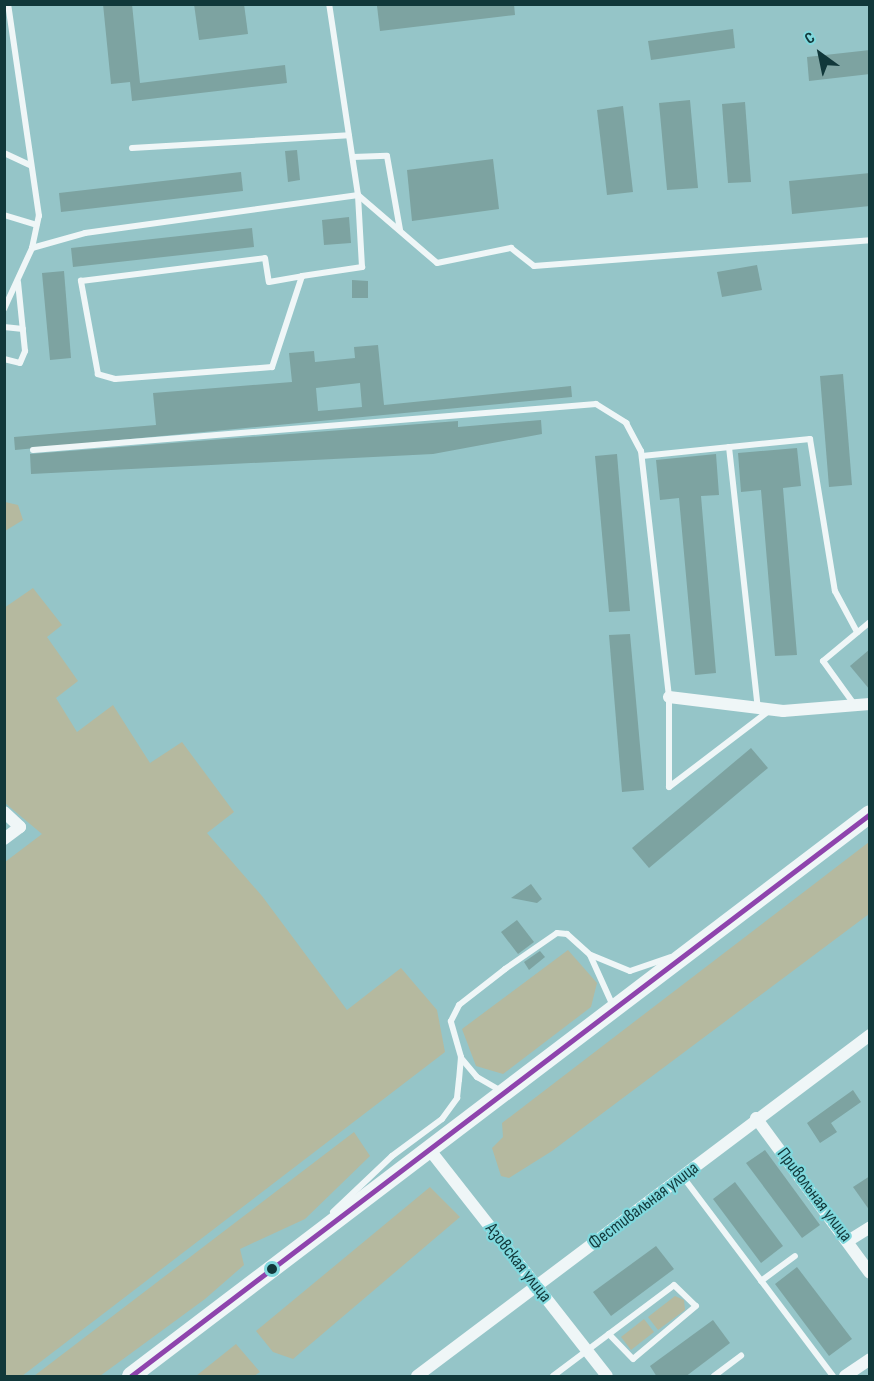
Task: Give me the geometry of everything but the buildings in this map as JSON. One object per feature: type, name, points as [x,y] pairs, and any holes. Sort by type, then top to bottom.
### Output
[{"type":"main road","points":[[131,1377],[870,814]]},
{"type":"street","points":[[669,697],[764,709],[870,704]]},
{"type":"street","points":[[4,812],[20,827],[4,839]]},
{"type":"street","name":"Фестивальная улица","points":[[417,1377],[683,1177],[756,1118],[870,1035]]},
{"type":"street","name":"Привольная улица","points":[[756,1118],[870,1273]]},
{"type":"street","name":"Азовская улица","points":[[429,1149],[607,1377]]},
{"type":"street","points":[[848,1242],[870,1227]]},
{"type":"street","points":[[845,1377],[870,1359]]},
{"type":"lane","points":[[4,309],[32,248],[37,225],[8,4]]},
{"type":"lane","points":[[302,276],[272,367],[115,379],[98,374],[81,281],[265,258],[269,282],[302,276],[362,267],[358,195],[329,4]]},
{"type":"lane","points":[[132,148],[349,135]]},
{"type":"lane","points":[[4,153],[30,165]]},
{"type":"lane","points":[[353,157],[387,156],[400,230]]},
{"type":"lane","points":[[32,248],[85,233],[358,195],[437,263],[511,248],[534,266],[870,240]]},
{"type":"lane","points":[[4,215],[37,225]]},
{"type":"lane","points":[[4,359],[20,363],[25,351],[18,280]]},
{"type":"lane","points":[[4,327],[23,329]]},
{"type":"lane","points":[[33,450],[596,404],[626,423],[642,456],[669,697],[665,724],[669,787],[764,709],[729,447]]},
{"type":"lane","points":[[642,456],[810,439],[835,591],[857,632]]},
{"type":"lane","points":[[855,705],[824,661],[870,622]]},
{"type":"lane","points":[[278,1264],[392,1156],[442,1119],[457,1098],[461,1057],[451,1021],[459,1005],[557,933],[567,934],[590,954],[630,971],[688,951]]},
{"type":"lane","points":[[590,954],[614,1008]]},
{"type":"lane","points":[[461,1057],[477,1077],[504,1092]]},
{"type":"lane","points":[[683,1177],[834,1377]]},
{"type":"lane","points":[[761,1281],[795,1256]]},
{"type":"lane","points":[[553,1377],[609,1334],[674,1285],[696,1306],[633,1359],[609,1334]]},
{"type":"lane","points":[[714,1377],[741,1356]]},
{"type":"green space","points":[[5,502],[18,505],[23,520],[5,531]]},
{"type":"green space","points":[[33,588],[62,625],[47,637],[78,681],[56,698],[77,732],[113,705],[150,763],[182,742],[234,812],[207,833],[262,896],[347,1010],[401,968],[437,1010],[445,1052],[22,1376],[5,1376],[5,862],[42,834],[5,803],[4,608]]},
{"type":"green space","points":[[869,842],[869,914],[552,1151],[509,1178],[501,1176],[492,1148],[503,1137],[502,1123]]},
{"type":"green space","points":[[568,950],[597,983],[591,1007],[503,1074],[476,1066],[462,1029]]},
{"type":"green space","points":[[354,1132],[370,1156],[305,1219],[240,1249],[244,1265],[205,1299],[100,1376],[34,1376]]},
{"type":"green space","points":[[430,1187],[460,1217],[293,1359],[273,1352],[256,1331]]},
{"type":"green space","points":[[675,1296],[684,1300],[685,1310],[658,1330],[648,1317]]},
{"type":"green space","points":[[644,1319],[654,1332],[631,1350],[621,1337]]},
{"type":"green space","points":[[236,1344],[260,1372],[254,1376],[196,1376]]},
{"type":"transit line","points":[[131,1376],[870,814]]}]
